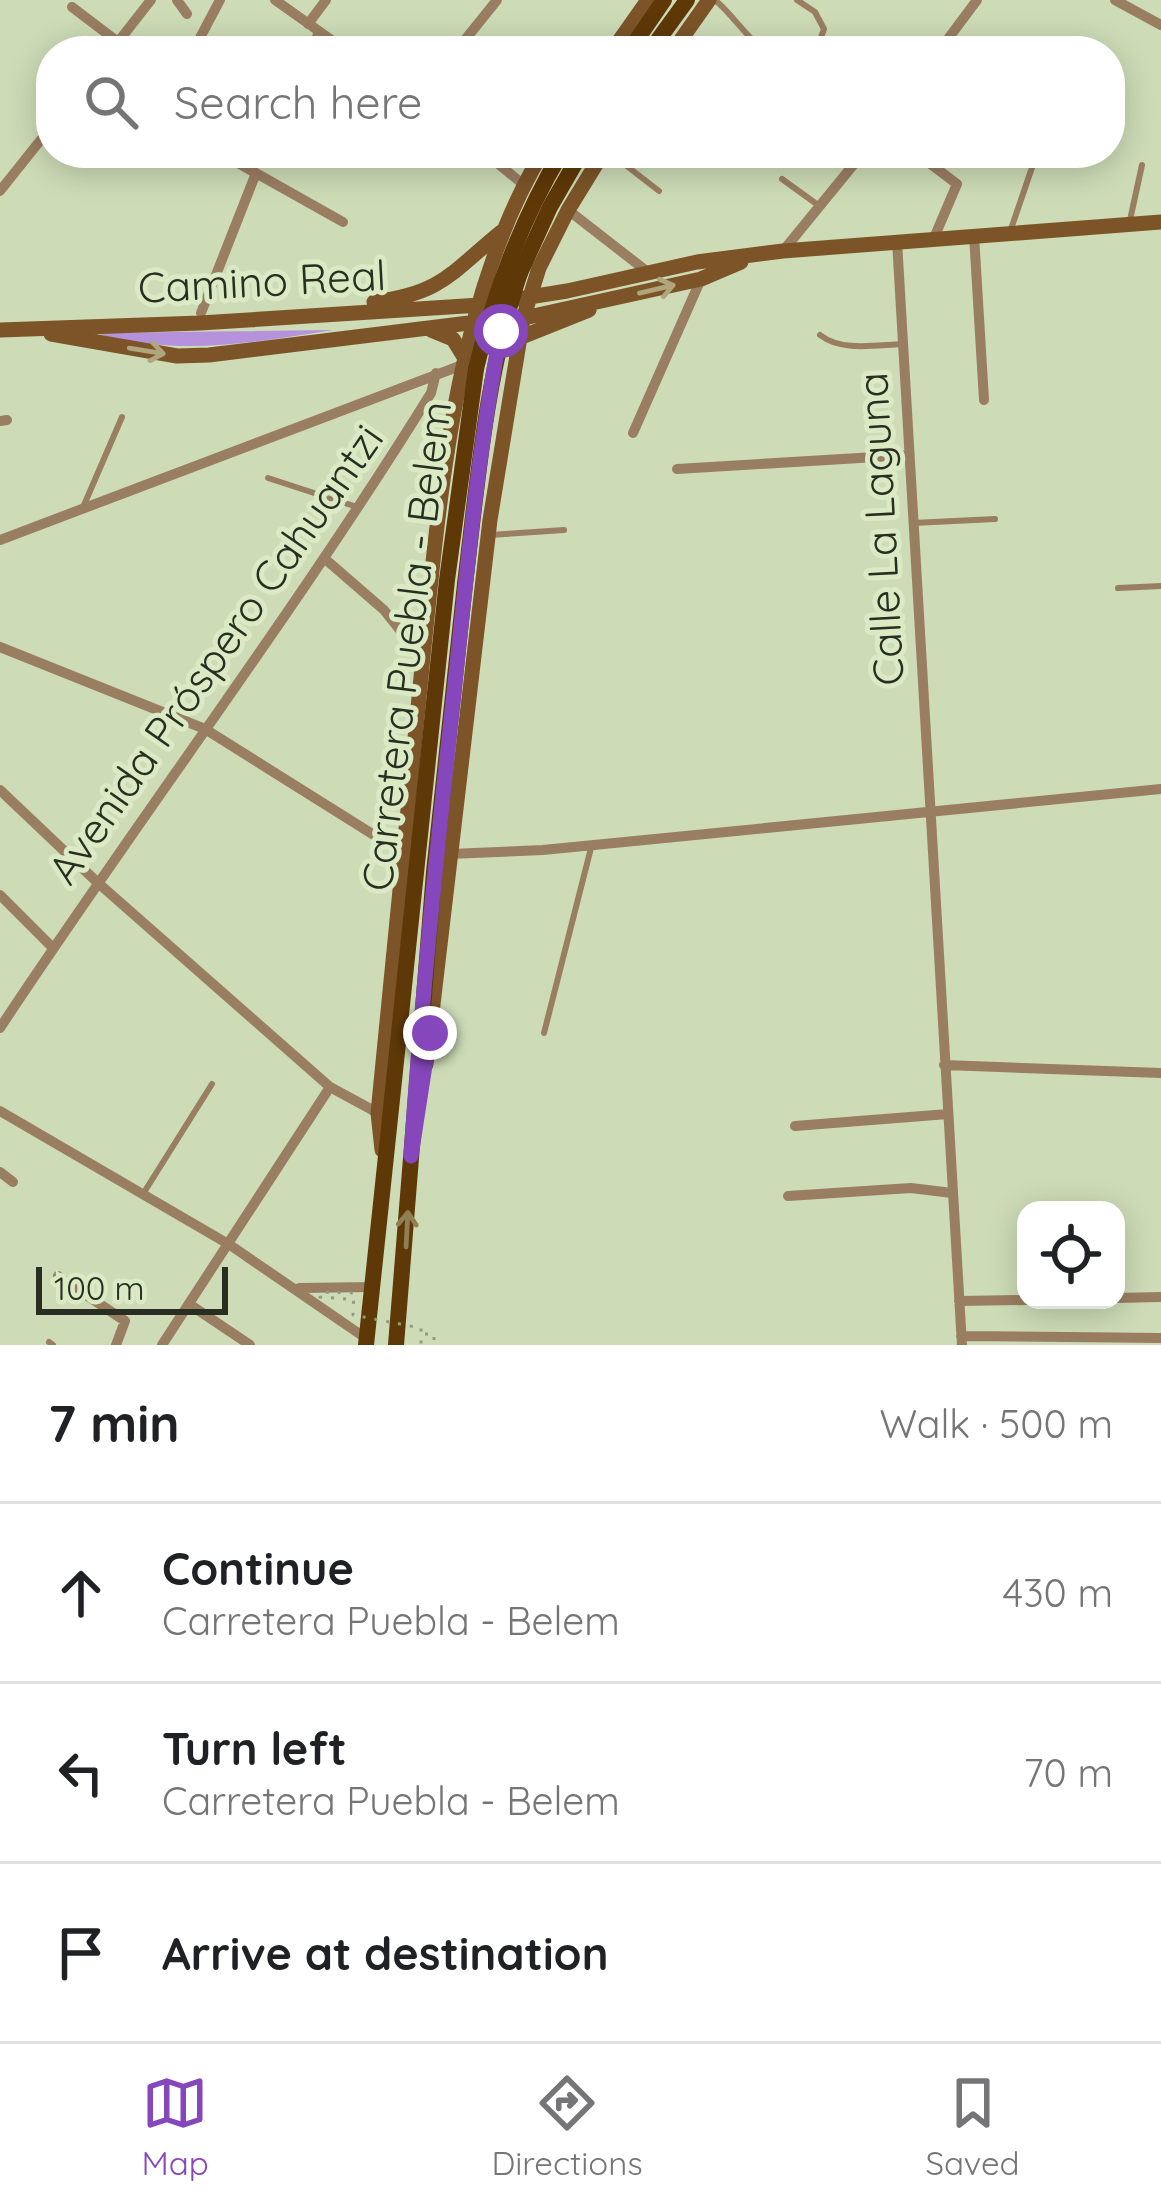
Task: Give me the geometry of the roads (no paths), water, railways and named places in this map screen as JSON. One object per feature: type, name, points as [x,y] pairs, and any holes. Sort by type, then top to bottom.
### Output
[{"type":"main road","points":[[623,36],[648,0]]},
{"type":"main road","points":[[639,36],[664,0]]},
{"type":"main road","points":[[661,36],[687,0]]},
{"type":"main road","points":[[684,36],[712,0]]},
{"type":"main road","name":"Carretera Puebla - Belem","points":[[383,1164],[378,1113],[432,570],[478,313],[503,230],[534,168]]},
{"type":"main road","name":"Carretera Puebla - Belem","points":[[367,1342],[466,422],[489,310],[514,243],[553,168]]},
{"type":"main road","name":"Carretera Puebla - Belem","points":[[396,1345],[419,1036],[488,400],[501,331],[520,273],[572,168]]},
{"type":"main road","name":"Carretera Puebla - Belem","points":[[411,1156],[430,1033],[488,535],[519,338],[539,268],[568,210],[597,168]]},
{"type":"main road","points":[[32,330],[177,356],[422,328],[478,313],[523,319],[701,279],[761,254],[783,251],[1161,222]]},
{"type":"main road","points":[[253,318],[409,297],[436,288],[503,230]]},
{"type":"main road","name":"Camino Real","points":[[0,330],[478,313],[527,298],[761,254]]},
{"type":"main road","points":[[539,268],[543,280],[567,291]]},
{"type":"main road","points":[[519,338],[554,327],[610,299]]},
{"type":"main road","points":[[422,328],[453,339],[466,362]]},
{"type":"street","points":[[122,36],[151,0]]},
{"type":"street","points":[[177,0],[187,14]]},
{"type":"street","points":[[201,36],[220,0]]},
{"type":"street","points":[[275,0],[326,36]]},
{"type":"street","points":[[313,27],[326,0]]},
{"type":"street","points":[[468,36],[497,0]]},
{"type":"street","points":[[1115,0],[1161,25]]},
{"type":"street","points":[[949,36],[974,1]]},
{"type":"street","points":[[72,7],[103,36]]},
{"type":"street","points":[[0,191],[36,146]]},
{"type":"street","points":[[250,168],[343,222]]},
{"type":"street","points":[[503,168],[524,185]]},
{"type":"street","points":[[934,238],[957,184],[937,168]]},
{"type":"street","points":[[783,251],[851,169]]},
{"type":"street","points":[[201,313],[256,173]]},
{"type":"street","points":[[568,210],[649,273]]},
{"type":"street","points":[[974,235],[984,400]]},
{"type":"street","name":"Calle La Laguna","points":[[897,241],[962,1341]]},
{"type":"street","points":[[632,433],[701,279]]},
{"type":"street","points":[[0,540],[466,362]]},
{"type":"street","name":"Avenida Próspero Cahuantzi","points":[[0,1028],[360,508],[431,393],[436,373]]},
{"type":"street","points":[[677,469],[909,455]]},
{"type":"street","points":[[324,558],[384,610],[422,659]]},
{"type":"street","points":[[0,647],[205,729],[401,852]]},
{"type":"street","points":[[450,854],[1161,789]]},
{"type":"street","points":[[0,790],[330,1088],[378,1113]]},
{"type":"street","points":[[0,895],[53,948]]},
{"type":"street","points":[[944,1064],[1161,1073]]},
{"type":"street","points":[[162,1345],[330,1088]]},
{"type":"street","points":[[0,1111],[230,1245],[367,1342]]},
{"type":"street","points":[[795,1126],[948,1114]]},
{"type":"street","points":[[0,1172],[13,1181]]},
{"type":"street","points":[[788,1196],[911,1188],[952,1193]]},
{"type":"street","points":[[58,1276],[125,1321],[116,1345]]},
{"type":"street","points":[[296,1288],[373,1287]]},
{"type":"street","points":[[1125,1298],[1161,1298]]},
{"type":"street","points":[[959,1301],[1017,1300]]},
{"type":"street","points":[[189,1304],[250,1345]]},
{"type":"street","points":[[962,1341],[1161,1338]]},
{"type":"lane","points":[[712,0],[735,17],[745,36]]},
{"type":"lane","points":[[797,0],[815,12],[824,28],[821,36]]},
{"type":"lane","points":[[312,36],[313,27]]},
{"type":"lane","points":[[1130,224],[1142,165]]},
{"type":"lane","points":[[628,168],[659,191]]},
{"type":"lane","points":[[1010,233],[1032,168]]},
{"type":"lane","points":[[782,179],[818,205]]},
{"type":"lane","points":[[820,335],[831,344],[848,346],[903,344]]},
{"type":"lane","points":[[83,508],[122,417]]},
{"type":"lane","points":[[268,478],[360,508]]},
{"type":"lane","points":[[913,523],[995,519]]},
{"type":"lane","points":[[488,535],[564,530]]},
{"type":"lane","points":[[1118,588],[1161,586]]},
{"type":"lane","points":[[544,1033],[592,844]]},
{"type":"lane","points":[[143,1194],[212,1084]]}]
